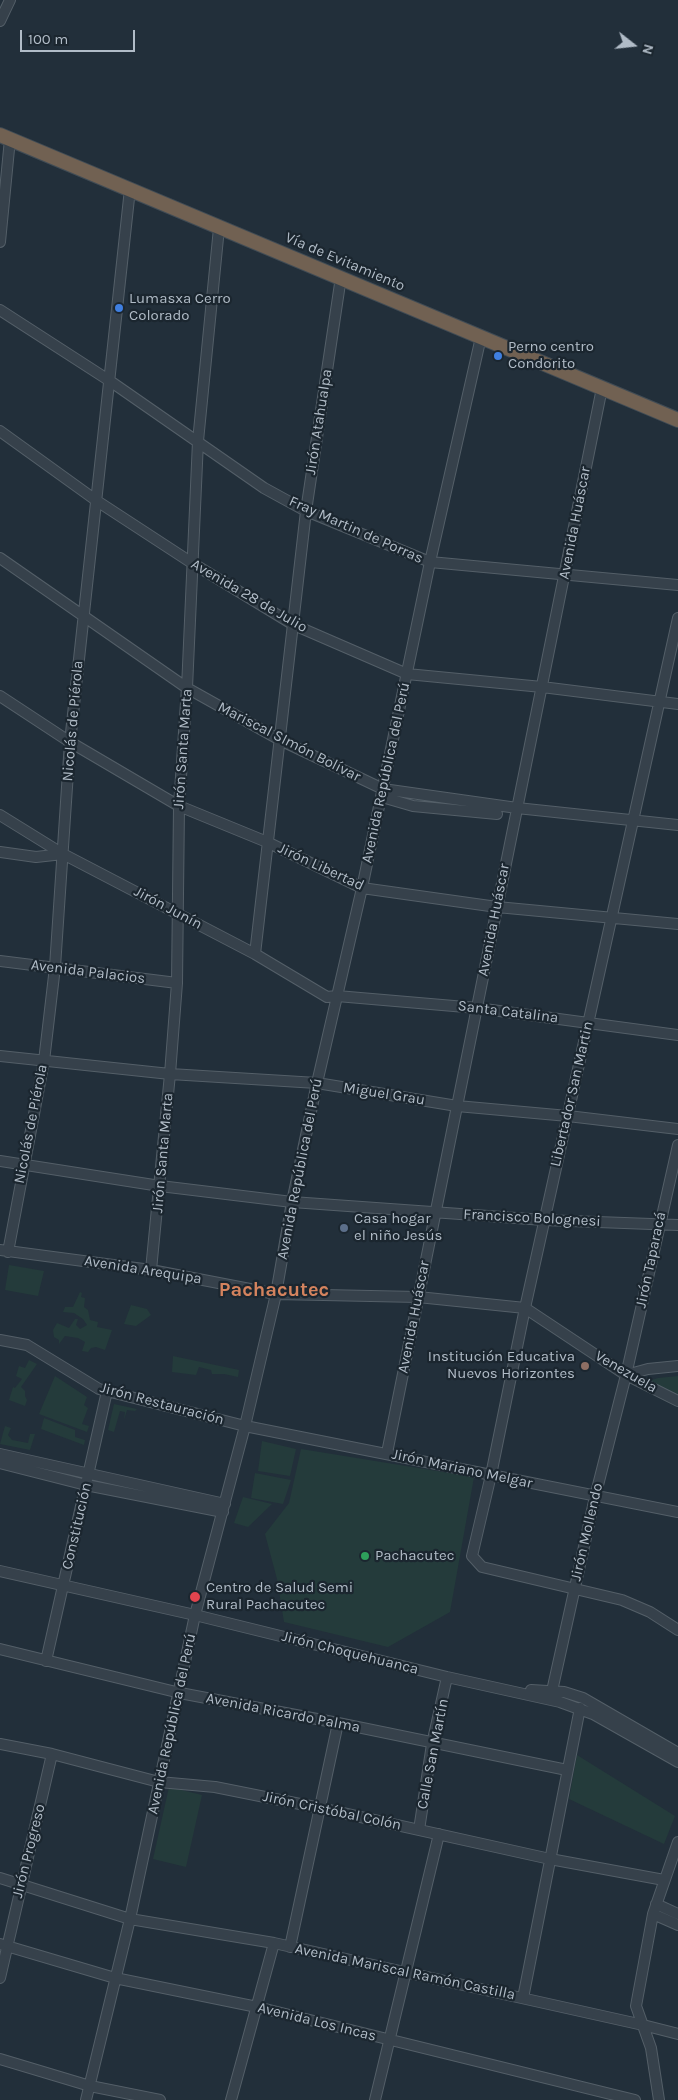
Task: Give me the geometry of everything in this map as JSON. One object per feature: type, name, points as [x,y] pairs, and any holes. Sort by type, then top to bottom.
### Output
[{"type":"highway","name":"Vía de Evitamiento","points":[[5,137],[678,420]]},
{"type":"street","points":[[0,21],[10,0]]},
{"type":"street","points":[[0,242],[5,137]]},
{"type":"street","name":"Nicolás de Piérola","points":[[4,1251],[24,1164],[44,1061],[54,967],[70,742],[130,189]]},
{"type":"street","name":"Jirón Santa Marta","points":[[151,1270],[177,983],[179,806],[187,688],[198,442],[219,228]]},
{"type":"street","name":"Jirón Atahualpa","points":[[255,954],[306,511],[341,278]]},
{"type":"street","name":"Fray Martin de Porras","points":[[0,310],[110,381],[264,488],[306,511],[430,562],[678,586]]},
{"type":"street","name":"Avenida República del Perú","points":[[86,2100],[130,1919],[180,1693],[195,1615],[245,1426],[276,1294],[292,1202],[317,1083],[383,793],[430,562],[481,337]]},
{"type":"street","name":"Avenida Huáscar","points":[[387,1453],[602,388]]},
{"type":"street","name":"Avenida 28 de Julio","points":[[0,431],[97,501],[192,563],[294,625],[407,674],[542,687],[678,704]]},
{"type":"street","name":"Mariscal SImón Bolívar","points":[[0,558],[187,688],[280,740],[383,793],[678,825]]},
{"type":"street","name":"Libertador San Martin","points":[[575,1589],[482,1567],[472,1556],[491,1475],[544,1220],[678,618]]},
{"type":"street","name":"Jirón Libertad","points":[[0,696],[70,742],[179,806],[267,842],[362,888],[497,907],[678,924]]},
{"type":"street","points":[[383,793],[413,806],[497,814]]},
{"type":"street","name":"Jirón Junín","points":[[0,815],[63,854],[255,954],[326,997],[337,996]]},
{"type":"street","points":[[0,852],[36,857],[63,854]]},
{"type":"street","name":"Avenida Palacios","points":[[0,961],[177,983]]},
{"type":"street","name":"Santa Catalina","points":[[337,996],[477,1008],[678,1035]]},
{"type":"street","name":"Miguel Grau","points":[[0,1056],[170,1074],[317,1083],[457,1106],[568,1116],[678,1129]]},
{"type":"street","name":"Jirón Taparacá","points":[[626,1375],[678,1145]]},
{"type":"street","name":"Francisco Bolognesi","points":[[0,1161],[160,1186],[292,1202],[544,1220],[678,1224]]},
{"type":"street","name":"Avenida Arequipa","points":[[4,1251],[151,1270],[276,1294],[418,1297],[525,1308]]},
{"type":"street","name":"Venezuela","points":[[525,1308],[626,1375],[678,1400]]},
{"type":"street","name":"Jirón Restauración","points":[[0,1340],[27,1345],[100,1390],[245,1426]]},
{"type":"street","points":[[626,1375],[648,1369],[678,1366]]},
{"type":"street","name":"Jirón Mollendo","points":[[552,1691],[595,1497],[626,1375]]},
{"type":"street","name":"Constitución","points":[[46,1661],[107,1391]]},
{"type":"street","name":"Jirón Mariano Melgar","points":[[245,1426],[678,1512]]},
{"type":"street","points":[[0,1454],[89,1473],[224,1508]]},
{"type":"street","points":[[0,1463],[86,1485],[224,1508]]},
{"type":"street","name":"Jirón Choquehuanca","points":[[0,1571],[195,1615],[447,1678],[505,1688],[580,1708],[678,1762]]},
{"type":"street","points":[[575,1589],[622,1600],[650,1612],[678,1630]]},
{"type":"street","name":"Avenida Ricardo Palma","points":[[0,1649],[180,1693],[567,1770]]},
{"type":"street","name":"Calle San Martín","points":[[419,1830],[432,1744],[447,1678]]},
{"type":"street","name":"Jirón Choquehuanca","points":[[505,1688],[564,1692],[597,1705],[678,1753]]},
{"type":"street","points":[[523,1998],[580,1708]]},
{"type":"street","points":[[290,1947],[338,1723]]},
{"type":"street","name":"Jirón Cristóbal Colón","points":[[0,1744],[52,1754],[159,1782],[215,1787],[320,1808],[550,1859],[664,1880]]},
{"type":"street","name":"Jirón Progreso","points":[[0,1978],[3,1945],[21,1884],[52,1754]]},
{"type":"street","points":[[375,2100],[439,1834]]},
{"type":"street","points":[[660,2100],[651,2048],[636,2006],[654,1909],[678,1842]]},
{"type":"street","name":"Avenida Mariscal Ramón Castilla","points":[[0,1878],[130,1919],[290,1947],[678,2034]]},
{"type":"street","points":[[654,1909],[678,1914]]},
{"type":"street","points":[[654,1909],[678,1926]]},
{"type":"street","points":[[231,2100],[274,1944]]},
{"type":"street","name":"Avenida Los Incas","points":[[3,1945],[115,1978],[257,2007],[635,2100]]},
{"type":"street","points":[[0,2059],[90,2086],[160,2100]]},
{"type":"green space","points":[[9,1265],[44,1271],[38,1296],[5,1290]]},
{"type":"green space","points":[[80,1292],[82,1293],[81,1297],[85,1298],[84,1307],[88,1310],[90,1320],[98,1322],[97,1327],[112,1330],[105,1350],[96,1347],[91,1348],[88,1352],[82,1351],[85,1342],[78,1338],[65,1336],[59,1344],[59,1340],[54,1337],[53,1330],[57,1323],[69,1328],[75,1319],[78,1319],[76,1325],[80,1329],[87,1325],[83,1319],[74,1313],[63,1312],[65,1307],[73,1307]]},
{"type":"green space","points":[[131,1305],[147,1309],[151,1315],[136,1326],[124,1324]]},
{"type":"green space","points":[[173,1356],[239,1370],[238,1377],[212,1374],[211,1370],[199,1367],[196,1375],[172,1372]]},
{"type":"green space","points":[[29,1360],[37,1364],[21,1387],[25,1391],[27,1400],[25,1406],[9,1400],[13,1387],[15,1388],[22,1379],[16,1376],[19,1366],[25,1368]]},
{"type":"green space","points":[[55,1376],[87,1397],[84,1405],[88,1408],[82,1424],[89,1426],[87,1432],[39,1414]]},
{"type":"green space","points":[[678,1376],[678,1394],[651,1382],[658,1378]]},
{"type":"green space","points":[[114,1404],[137,1409],[135,1411],[127,1410],[124,1420],[125,1412],[120,1411],[114,1432],[108,1430]]},
{"type":"green space","points":[[44,1418],[75,1430],[75,1437],[85,1440],[84,1445],[41,1429]]},
{"type":"green space","points":[[5,1426],[11,1428],[8,1435],[12,1440],[28,1443],[30,1434],[35,1434],[30,1450],[0,1444]]},
{"type":"green space","points":[[262,1441],[296,1449],[290,1476],[258,1471]]},
{"type":"green space","name":"Pachacutec","points":[[301,1449],[474,1477],[450,1612],[388,1647],[284,1622],[277,1579],[265,1534],[289,1503]]},
{"type":"green space","points":[[255,1473],[291,1480],[283,1504],[251,1498]]},
{"type":"green space","points":[[243,1497],[272,1504],[248,1527],[234,1523]]},
{"type":"green space","points":[[577,1755],[675,1816],[664,1844],[569,1799]]},
{"type":"green space","points":[[169,1787],[202,1795],[186,1867],[153,1859]]},
{"type":"place","name":"Lumasxa Cerro Colorado","points":[[119,308]]},
{"type":"place","name":"Perno centro Condorito","points":[[498,356]]},
{"type":"place","name":"Casa hogar el niño Jesús","points":[[344,1228]]},
{"type":"place","name":"Institución Educativa Nuevos Horizontes","points":[[585,1366]]},
{"type":"place","name":"Pachacutec","points":[[365,1556]]},
{"type":"place","name":"Centro de Salud Semi Rural Pachacutec","points":[[195,1597]]},
{"type":"district","name":"Pachacutec","points":[[274,1290]]}]
